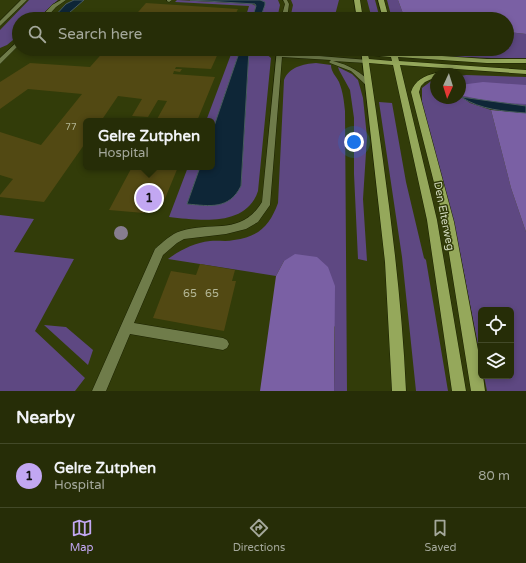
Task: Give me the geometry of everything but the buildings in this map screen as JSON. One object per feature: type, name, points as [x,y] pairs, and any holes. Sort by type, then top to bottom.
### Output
[{"type":"main road","points":[[356,0],[359,12]]},
{"type":"main road","points":[[381,0],[384,12]]},
{"type":"main road","points":[[365,56],[390,261],[399,391]]},
{"type":"main road","points":[[394,56],[526,61]]},
{"type":"main road","points":[[394,56],[500,71]]},
{"type":"main road","name":"Den Elterweg","points":[[394,56],[432,220],[458,391]]},
{"type":"main road","points":[[437,56],[456,59]]},
{"type":"main road","points":[[466,73],[500,71],[526,72]]},
{"type":"main road","points":[[430,78],[419,83],[415,92],[449,222],[478,391]]},
{"type":"street","points":[[0,24],[24,0]]},
{"type":"lane","points":[[48,12],[54,6],[64,0]]},
{"type":"lane","points":[[285,0],[287,4],[285,12]]},
{"type":"lane","points":[[0,62],[12,50]]},
{"type":"lane","points":[[99,391],[159,252],[173,240],[182,236],[241,226],[250,223],[263,209],[267,202],[279,56]]},
{"type":"lane","points":[[299,56],[329,61],[345,66],[359,74],[369,85]]},
{"type":"lane","points":[[126,327],[223,344]]},
{"type":"shaded area","points":[[29,0],[58,0],[45,12],[17,12]]},
{"type":"shaded area","points":[[177,0],[252,4],[256,6],[254,12],[247,12],[249,6],[175,2]]},
{"type":"shaded area","points":[[260,0],[278,0],[280,5],[278,12],[262,12],[265,5]]},
{"type":"shaded area","points":[[291,0],[339,0],[336,12],[292,12],[293,5]]},
{"type":"shaded area","points":[[367,0],[375,0],[378,12],[370,12]]},
{"type":"shaded area","points":[[387,0],[398,0],[402,12],[390,12]]},
{"type":"shaded area","points":[[398,0],[526,0],[526,34],[514,33],[514,12],[402,12]]},
{"type":"shaded area","points":[[12,18],[12,41],[0,48],[0,30]]},
{"type":"shaded area","points":[[514,33],[526,34],[526,58],[455,56],[514,56]]},
{"type":"shaded area","points":[[230,56],[238,56],[215,123],[215,118],[207,118]]},
{"type":"shaded area","points":[[249,56],[269,56],[271,58],[258,191],[252,203],[243,211],[220,219],[207,220],[169,217],[187,170],[199,170],[187,204],[211,206],[241,186]]},
{"type":"shaded area","points":[[316,63],[331,65],[332,70],[339,82],[344,100],[347,391],[334,391],[335,327],[284,261],[276,276],[168,259],[182,250],[198,243],[210,241],[231,241],[250,236],[257,233],[267,224],[278,203],[284,80],[293,69],[301,65]]},
{"type":"shaded area","points":[[338,67],[352,74],[358,80],[363,98],[367,137],[363,199],[367,261],[358,259],[354,174],[354,118],[350,90]]},
{"type":"shaded area","points":[[466,75],[526,77],[526,106],[466,98]]},
{"type":"shaded area","points":[[430,82],[430,104],[466,104],[466,100],[470,103],[491,110],[511,188],[526,232],[526,391],[487,391],[485,379],[514,379],[514,307],[478,307],[478,345],[460,253],[422,104],[422,88]]},
{"type":"shaded area","points":[[483,82],[526,85],[526,104],[492,102],[466,96],[466,84]]},
{"type":"shaded area","points":[[379,102],[392,103],[406,182],[424,258],[426,260],[448,391],[416,391],[402,257]]},
{"type":"shaded area","points":[[491,110],[526,113],[526,232],[511,188]]},
{"type":"shaded area","points":[[0,215],[34,219],[14,252],[74,259],[35,331],[85,378],[75,391],[0,391]]},
{"type":"shaded area","points":[[295,254],[317,257],[328,267],[335,286],[334,391],[260,391],[276,276],[284,261]]},
{"type":"shaded area","points":[[44,325],[66,327],[93,350],[88,365]]},
{"type":"water","points":[[74,0],[84,0],[70,12],[59,12],[66,4]]},
{"type":"water","points":[[190,0],[260,0],[265,2],[262,12],[254,12],[256,6],[255,4]]},
{"type":"water","points":[[238,56],[249,56],[241,186],[236,194],[225,203],[211,206],[187,204],[199,170],[215,170],[215,123]]},
{"type":"water","points":[[466,98],[526,106],[526,113],[484,107],[466,100]]},
{"type":"place","name":"Gelre Zutphen","points":[[149,198]]}]
